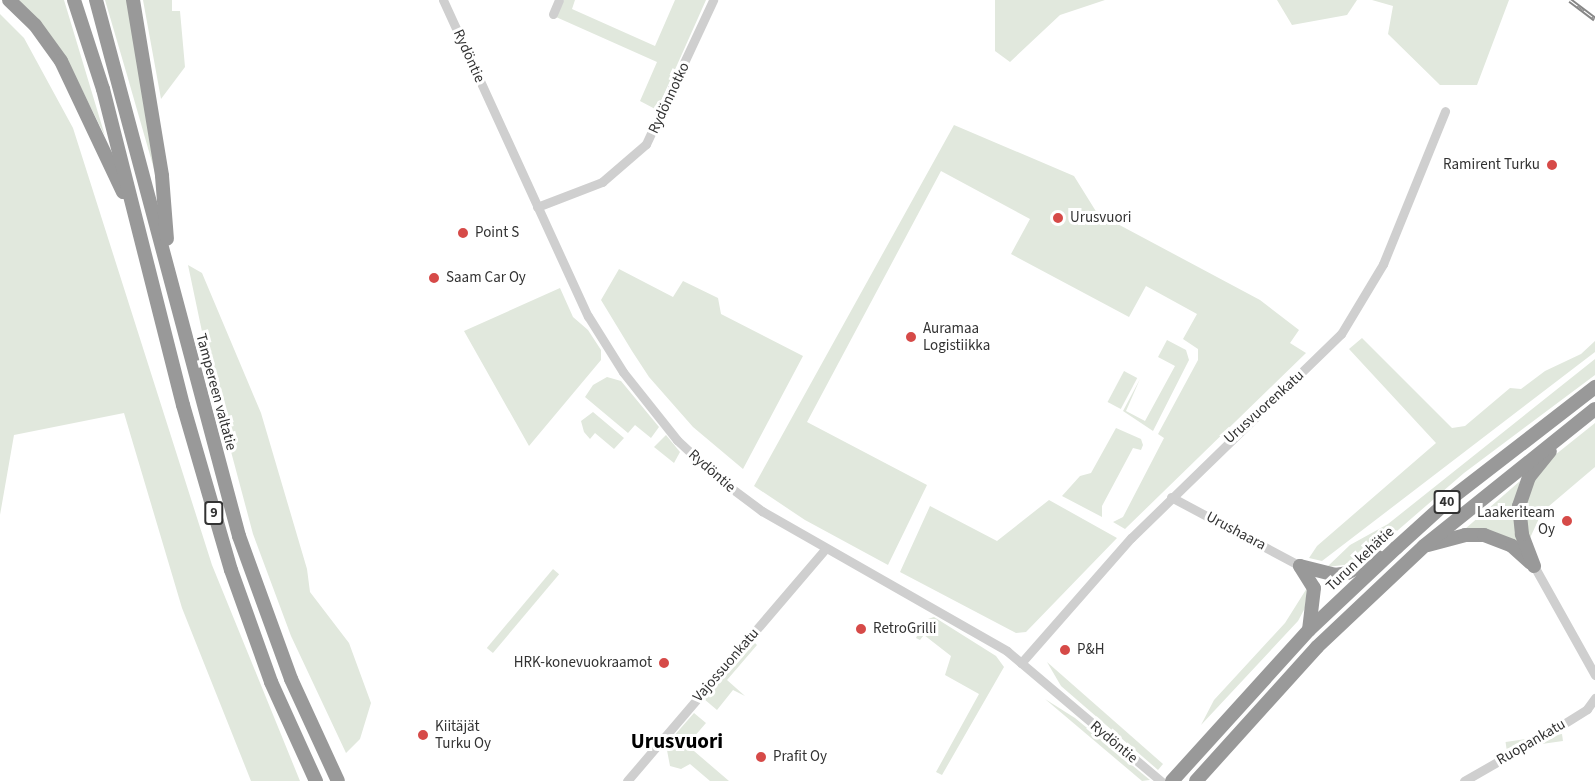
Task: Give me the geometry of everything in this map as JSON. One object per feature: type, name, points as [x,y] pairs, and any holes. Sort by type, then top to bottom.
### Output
[{"type":"highway","points":[[9,0],[35,25],[61,61],[142,236]]},
{"type":"highway","name":"9","points":[[74,0],[103,89],[186,415],[231,570],[271,682],[316,781]]},
{"type":"highway","name":"Tampereen valtatie","points":[[96,0],[239,536],[291,679],[338,781]]},
{"type":"highway","points":[[133,0],[162,176],[169,277]]},
{"type":"highway","name":"Turun kehätie","points":[[1173,781],[1309,630],[1396,548],[1449,500],[1595,387]]},
{"type":"highway","name":"40","points":[[1200,777],[1317,647],[1424,546],[1595,409]]},
{"type":"highway","points":[[1534,566],[1519,524],[1521,496],[1536,467],[1569,429]]},
{"type":"highway","points":[[1424,546],[1465,535],[1484,535],[1512,546],[1534,566]]},
{"type":"highway","points":[[1300,566],[1325,573],[1347,573],[1396,548]]},
{"type":"highway","points":[[1300,566],[1314,588],[1309,630]]},
{"type":"street","name":"Rydöntie","points":[[443,0],[588,316],[659,419],[697,460],[744,498],[825,549],[977,632],[1021,663],[1161,781]]},
{"type":"street","points":[[553,14],[559,0]]},
{"type":"street","name":"Rydönnotko","points":[[537,207],[602,182],[646,144],[713,0]]},
{"type":"street","name":"Urusvuorenkatu","points":[[1021,663],[1171,497],[1329,347],[1354,317],[1383,264],[1445,111]]},
{"type":"street","name":"Urushaara","points":[[1171,497],[1300,566]]},
{"type":"street","name":"Vajossuonkatu","points":[[627,781],[825,549]]},
{"type":"street","points":[[1534,566],[1593,664],[1595,675]]},
{"type":"street","name":"Ruopankatu","points":[[1464,781],[1572,718],[1595,698]]},
{"type":"shaded area","points":[[19,0],[64,0],[105,136],[69,64]]},
{"type":"shaded area","points":[[105,0],[129,0],[156,176],[127,75]]},
{"type":"shaded area","points":[[143,0],[172,0],[172,11],[180,11],[185,67],[161,99]]},
{"type":"shaded area","points":[[564,0],[575,0],[572,9],[655,46],[675,0],[706,0],[657,110],[640,101],[657,62],[556,17]]},
{"type":"shaded area","points":[[995,0],[1105,0],[1060,15],[1010,62],[995,51]]},
{"type":"shaded area","points":[[1277,0],[1357,0],[1347,15],[1292,25]]},
{"type":"shaded area","points":[[1372,0],[1509,0],[1477,85],[1440,85],[1388,34],[1393,6]]},
{"type":"shaded area","points":[[0,14],[24,38],[73,128],[212,565],[300,781],[251,781],[182,608],[124,413],[14,435],[0,515]]},
{"type":"shaded area","points":[[954,125],[1074,176],[1097,213],[1260,300],[1299,330],[1290,343],[1306,353],[1125,529],[1113,522],[1123,517],[1164,438],[1158,434],[1198,360],[1198,349],[1183,339],[1197,314],[1146,286],[1129,317],[1011,254],[1030,219],[941,171],[807,422],[927,485],[888,565],[805,520],[754,486]]},
{"type":"shaded area","points":[[188,265],[202,273],[261,413],[307,569],[310,592],[349,643],[371,703],[360,739],[346,753],[291,636],[253,534],[213,384]]},
{"type":"shaded area","points":[[619,269],[673,297],[683,281],[718,298],[721,314],[803,356],[743,469],[693,427],[649,377],[632,351],[601,300]]},
{"type":"shaded area","points":[[560,288],[573,317],[588,330],[601,350],[601,360],[529,446],[464,331]]},
{"type":"shaded area","points":[[1362,338],[1452,428],[1465,426],[1510,388],[1521,389],[1545,371],[1581,354],[1595,341],[1595,352],[1322,561],[1309,558],[1317,546],[1436,443],[1349,349]]},
{"type":"shaded area","points":[[1167,340],[1186,350],[1189,360],[1153,431],[1123,411],[1140,379],[1126,411],[1145,421],[1175,366],[1158,357]]},
{"type":"shaded area","points":[[1595,359],[1595,375],[1464,473],[1360,563],[1327,567],[1350,545],[1388,524]]},
{"type":"shaded area","points":[[1124,371],[1137,378],[1121,409],[1108,402]]},
{"type":"shaded area","points":[[607,377],[621,381],[659,427],[651,438],[635,425],[628,433],[585,397],[593,385]]},
{"type":"shaded area","points":[[593,412],[624,438],[614,449],[595,433],[590,439],[584,432],[581,421]]},
{"type":"shaded area","points":[[1595,423],[1595,467],[1542,512],[1530,538],[1524,518],[1529,486],[1550,459]]},
{"type":"shaded area","points":[[1116,428],[1141,439],[1143,445],[1141,450],[1133,448],[1102,506],[1102,517],[1062,496],[1080,476],[1091,473]]},
{"type":"shaded area","points":[[666,435],[680,452],[674,463],[654,447]]},
{"type":"shaded area","points":[[1520,481],[1516,497],[1520,545],[1465,529]]},
{"type":"shaded area","points":[[1049,500],[1117,538],[1026,632],[1016,633],[900,572],[930,506],[997,541]]},
{"type":"shaded area","points":[[553,569],[559,574],[493,653],[487,648]]},
{"type":"shaded area","points":[[1307,588],[1305,608],[1298,621],[1201,725],[1214,700],[1285,623]]},
{"type":"shaded area","points":[[934,617],[996,656],[1004,667],[942,775],[936,772],[979,694],[945,675],[951,656],[924,635],[920,640],[916,638],[925,620]]},
{"type":"shaded area","points":[[754,642],[757,645],[727,680],[745,696],[733,690],[717,710],[704,699]]},
{"type":"shaded area","points":[[1047,662],[1163,764],[1158,770],[1061,686]]},
{"type":"shaded area","points":[[1045,699],[1075,718],[1150,780],[1142,781]]},
{"type":"shaded area","points":[[694,713],[706,723],[687,745],[729,781],[710,781],[690,764],[681,769],[670,766],[666,745]]},
{"type":"shaded area","points":[[1562,734],[1563,741],[1507,749],[1506,742]]},
{"type":"railway","points":[[1570,0],[1595,19]]},
{"type":"place","name":"Ramirent Turku","points":[[1552,165]]},
{"type":"place","name":"Urusvuori","points":[[1058,218]]},
{"type":"place","name":"Point S","points":[[463,233]]},
{"type":"place","name":"Saam Car Oy","points":[[434,278]]},
{"type":"place","name":"Auramaa Logistiikka","points":[[911,337]]},
{"type":"place","name":"Laakeriteam Oy","points":[[1567,521]]},
{"type":"place","name":"RetroGrilli","points":[[861,629]]},
{"type":"place","name":"P&H","points":[[1065,650]]},
{"type":"place","name":"HRK-konevuokraamot","points":[[664,663]]},
{"type":"place","name":"Kiitäjät Turku Oy","points":[[423,735]]},
{"type":"place","name":"Prafit Oy","points":[[761,757]]},
{"type":"district","name":"Urusvuori","points":[[677,741]]}]
